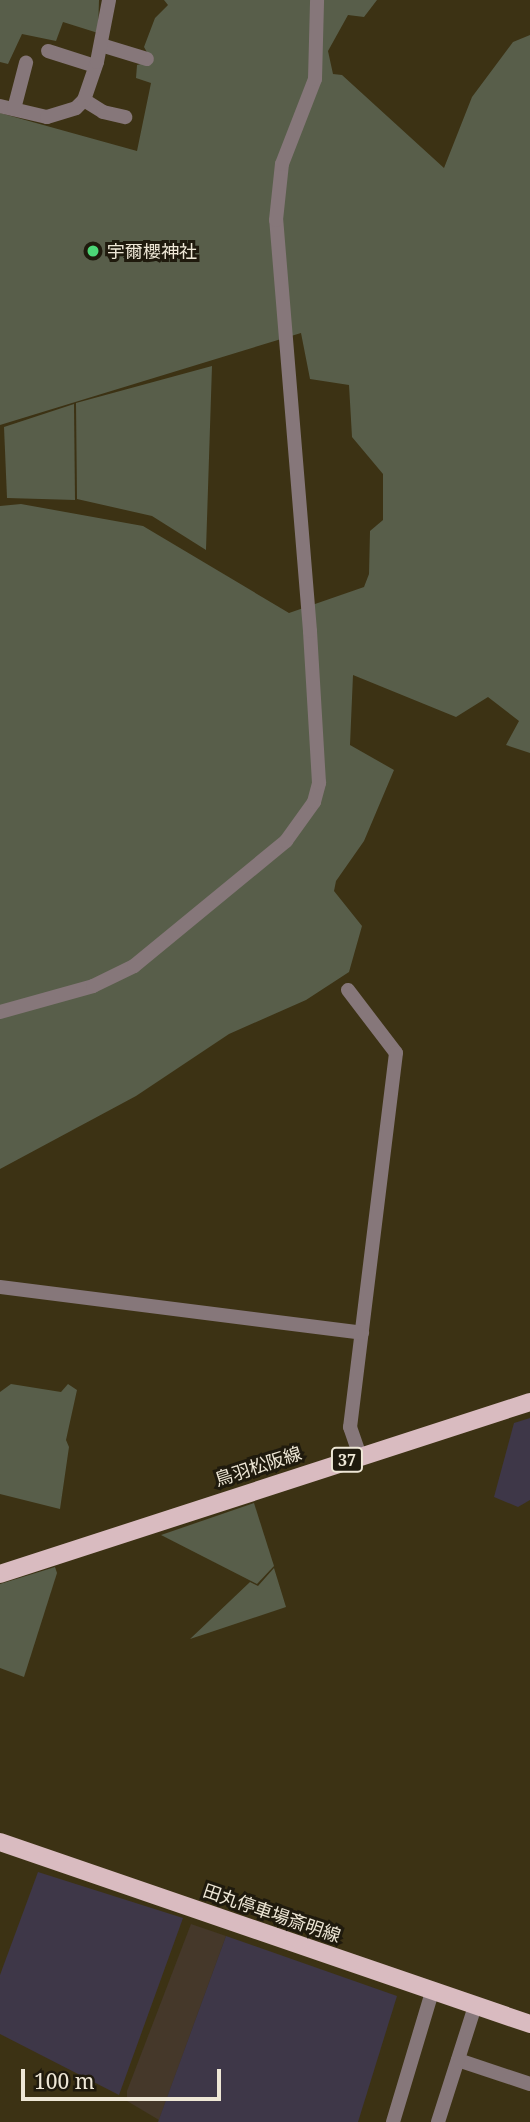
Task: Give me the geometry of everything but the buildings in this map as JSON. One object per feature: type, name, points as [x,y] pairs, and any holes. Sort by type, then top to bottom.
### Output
[{"type":"main road","name":"鳥羽松阪線","points":[[0,1574],[530,1402]]},
{"type":"main road","name":"田丸停車場斎明線","points":[[0,1842],[530,2024]]},
{"type":"street","points":[[26,63],[7,107],[57,117],[84,100],[101,45],[109,0],[103,0]]},
{"type":"street","points":[[0,1012],[93,986],[134,966],[286,841],[314,802],[318,775],[310,631],[276,220],[282,164],[315,79],[317,0]]},
{"type":"street","points":[[101,45],[147,59]]},
{"type":"street","points":[[48,51],[95,66]]},
{"type":"street","points":[[84,100],[103,112],[125,117]]},
{"type":"street","points":[[348,990],[396,1052],[351,1427],[360,1456]]},
{"type":"street","points":[[0,1287],[362,1333]]},
{"type":"street","points":[[393,2122],[432,1992]]},
{"type":"street","points":[[438,2122],[475,2006]]},
{"type":"street","points":[[458,2060],[530,2084]]},
{"type":"shaded area","points":[[530,1418],[530,1500],[518,1507],[494,1497],[514,1423]]},
{"type":"shaded area","points":[[38,1872],[183,1918],[119,2095],[0,2034],[0,1975]]},
{"type":"shaded area","points":[[191,1924],[226,1936],[159,2120],[127,2101],[127,2091]]},
{"type":"shaded area","points":[[226,1936],[397,1996],[358,2122],[158,2122]]},
{"type":"green space","points":[[0,0],[99,0],[98,33],[63,22],[56,41],[22,34],[8,64],[0,62]]},
{"type":"green space","points":[[164,0],[377,0],[364,17],[348,15],[328,51],[333,74],[342,75],[444,168],[472,97],[513,42],[530,35],[530,753],[506,745],[519,721],[488,697],[456,717],[353,675],[350,745],[394,770],[364,841],[336,881],[334,891],[362,926],[349,972],[306,1000],[229,1034],[136,1096],[0,1169],[0,506],[21,504],[143,526],[289,613],[364,587],[369,574],[370,531],[383,520],[383,474],[352,437],[349,385],[310,379],[301,333],[0,425],[0,113],[137,151],[151,83],[136,78],[137,65],[152,61],[144,47],[155,18],[168,5]]},
{"type":"green space","points":[[212,366],[206,550],[152,516],[77,499],[76,403]]},
{"type":"green space","points":[[74,404],[75,500],[7,498],[4,427]]},
{"type":"green space","points":[[11,1384],[61,1392],[68,1384],[77,1390],[66,1440],[69,1447],[60,1509],[0,1494],[0,1392]]},
{"type":"green space","points":[[254,1503],[274,1566],[257,1584],[161,1535]]},
{"type":"green space","points":[[55,1567],[57,1573],[24,1677],[0,1668],[0,1584]]},
{"type":"green space","points":[[274,1568],[286,1607],[190,1639],[250,1582],[258,1586]]},
{"type":"place","name":"宇爾櫻神社","points":[[93,251]]}]
